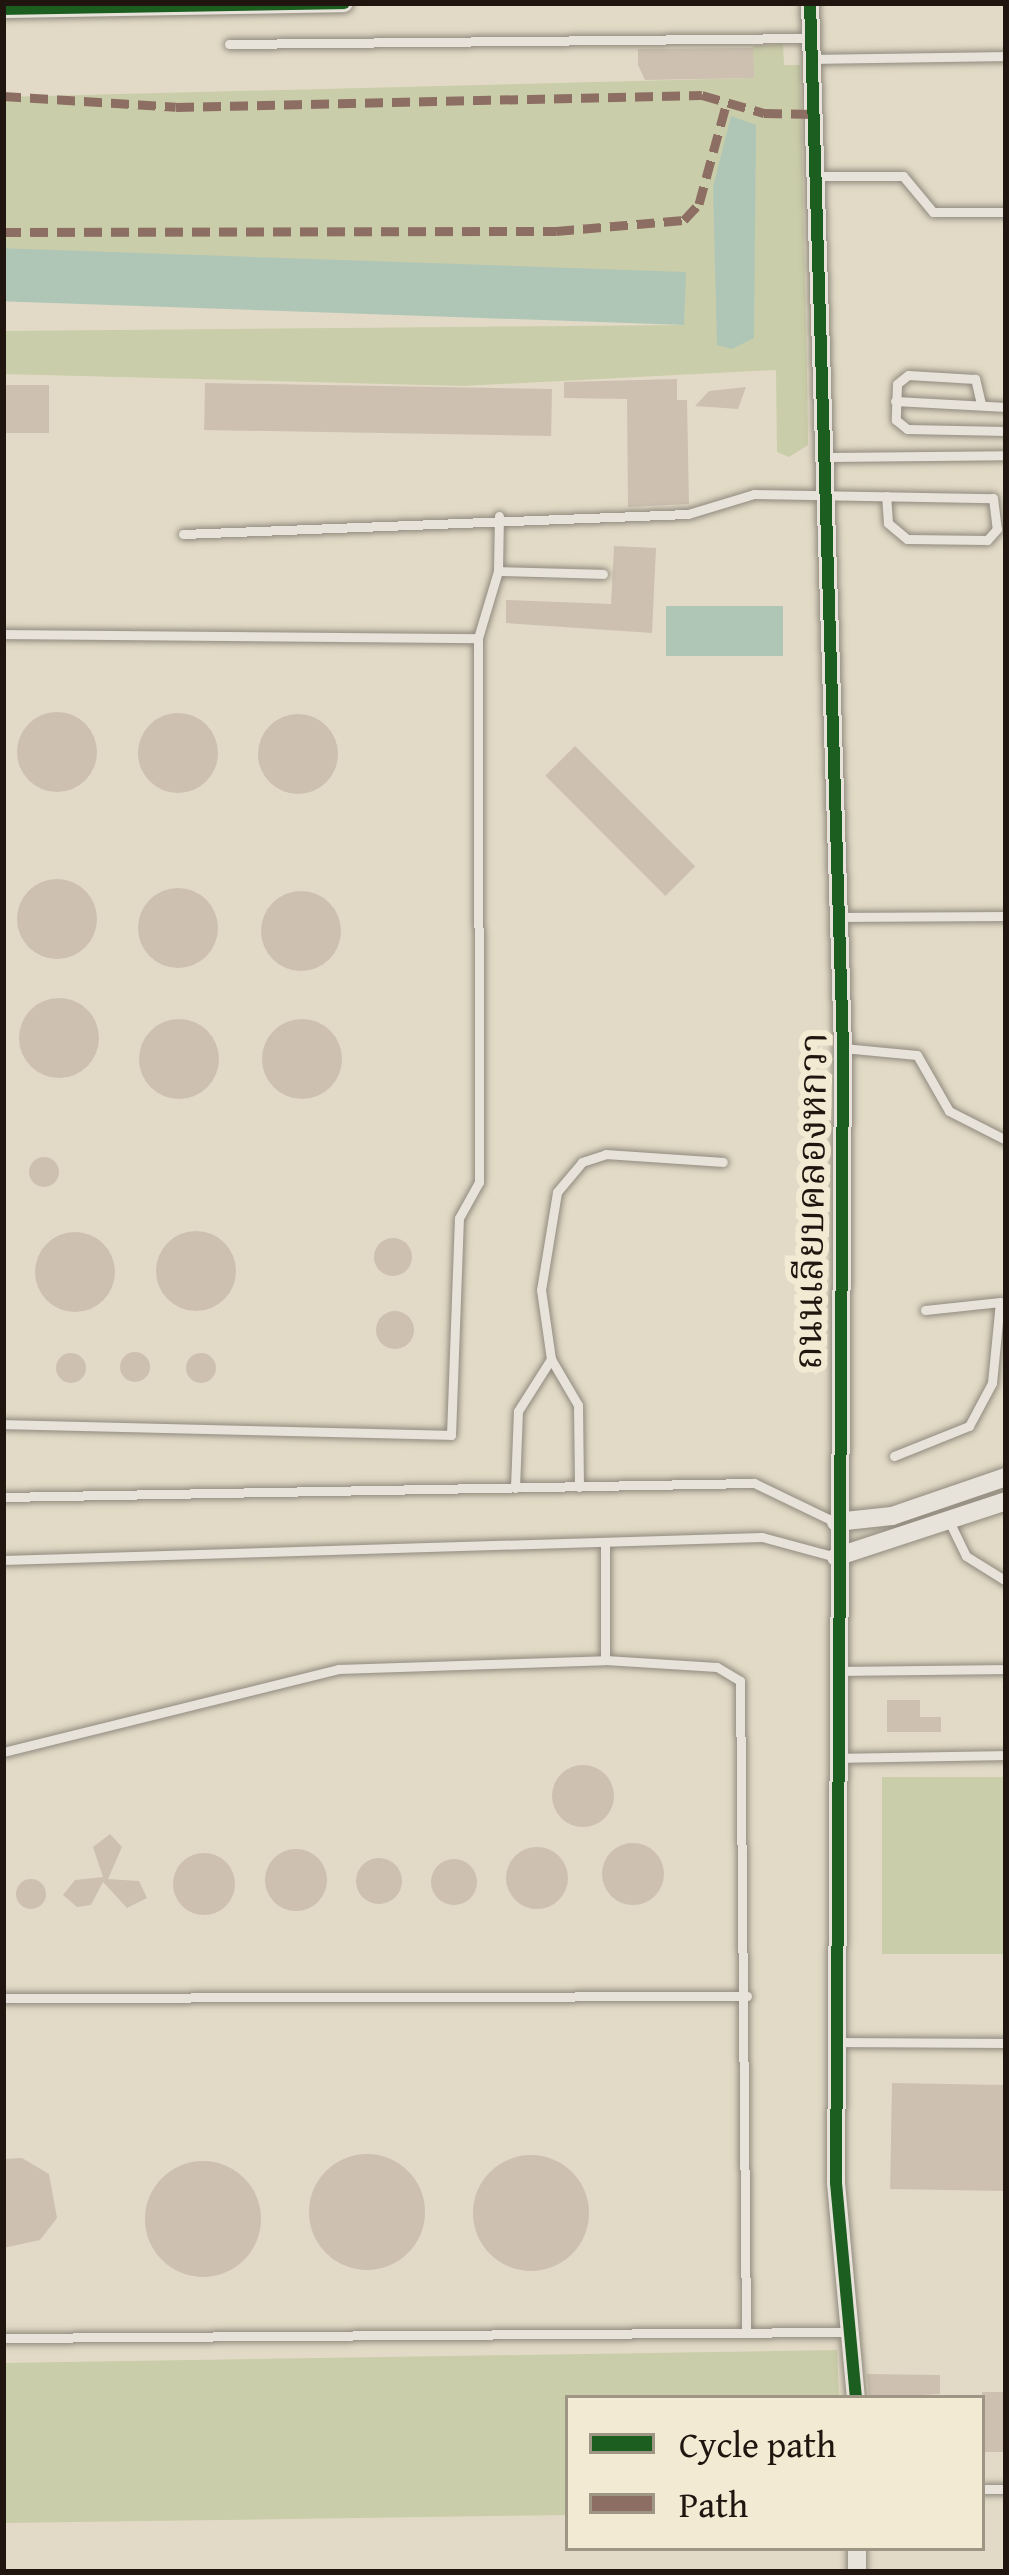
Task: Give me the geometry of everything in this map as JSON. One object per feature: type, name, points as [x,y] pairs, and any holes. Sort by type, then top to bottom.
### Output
[{"type":"street","points":[[3,9],[344,3]]},
{"type":"street","name":"ถนนเลียบคลองหกวา","points":[[810,3],[829,457],[843,1048],[836,1522],[836,2183],[855,2332],[856,2395]]},
{"type":"street","points":[[836,1522],[946,1500],[1006,1477]]},
{"type":"street","points":[[836,1557],[1006,1502]]},
{"type":"lane","points":[[229,44],[811,38]]},
{"type":"lane","points":[[812,59],[1006,56]]},
{"type":"lane","points":[[817,176],[903,176],[933,212],[1006,212]]},
{"type":"lane","points":[[981,404],[966,377],[908,376],[895,401],[896,420],[908,429],[1006,431]]},
{"type":"lane","points":[[895,401],[1006,407]]},
{"type":"lane","points":[[829,457],[1006,455]]},
{"type":"lane","points":[[183,534],[500,516],[688,514],[754,494],[830,494],[993,498],[997,529],[987,540],[907,539],[888,523],[886,496]]},
{"type":"lane","points":[[3,1424],[451,1435],[459,1218],[479,1182],[478,638],[497,571],[500,516]]},
{"type":"lane","points":[[497,571],[603,574]]},
{"type":"lane","points":[[3,634],[478,638]]},
{"type":"lane","points":[[838,917],[1006,916]]},
{"type":"lane","points":[[843,1048],[917,1055],[949,1111],[1006,1140]]},
{"type":"lane","points":[[579,1487],[578,1405],[551,1359],[544,1270],[557,1192],[582,1162],[696,1154],[723,1162]]},
{"type":"lane","points":[[894,1456],[969,1426],[992,1383],[1003,1303],[925,1310]]},
{"type":"lane","points":[[515,1488],[518,1411],[551,1359]]},
{"type":"lane","points":[[3,1497],[754,1484],[836,1522]]},
{"type":"lane","points":[[946,1500],[947,1522],[966,1556],[1006,1581]]},
{"type":"lane","points":[[3,1560],[761,1538],[836,1557]]},
{"type":"lane","points":[[605,1545],[605,1660]]},
{"type":"lane","points":[[3,1752],[338,1669],[605,1660],[717,1667],[740,1681],[747,1996],[746,2330]]},
{"type":"lane","points":[[836,1671],[1006,1669]]},
{"type":"lane","points":[[836,1758],[1006,1754]]},
{"type":"lane","points":[[3,1998],[747,1996]]},
{"type":"lane","points":[[837,2042],[1006,2043]]},
{"type":"lane","points":[[3,2338],[855,2332]]},
{"type":"shaded area","points":[[783,44],[784,65],[800,65],[807,368],[808,445],[789,457],[777,452],[776,370],[463,386],[3,374],[3,331],[684,325],[685,272],[3,283],[3,97],[753,78],[753,46]]},
{"type":"shaded area","points":[[731,116],[756,125],[754,338],[732,349],[717,345],[713,187]]},
{"type":"shaded area","points":[[3,248],[686,272],[684,325],[3,301]]},
{"type":"shaded area","points":[[666,606],[783,606],[783,656],[666,656]]},
{"type":"shaded area","points":[[882,1777],[1006,1777],[1006,1954],[882,1954]]},
{"type":"shaded area","points":[[837,2350],[839,2395],[565,2395],[565,2515],[3,2523],[3,2363]]},
{"type":"building","points":[[753,48],[754,78],[645,80],[638,65],[638,49]]},
{"type":"building","points":[[677,379],[677,400],[687,400],[689,504],[628,507],[627,399],[564,398],[564,382]]},
{"type":"building","points":[[205,383],[552,389],[551,436],[204,430]]},
{"type":"building","points":[[3,385],[49,385],[49,433],[3,433]]},
{"type":"building","points":[[746,387],[738,409],[695,406],[709,391]]},
{"type":"building","points":[[614,546],[656,548],[652,633],[506,623],[506,600],[611,604]]},
{"type":"building","points":[[57,712],[85,724],[97,752],[85,780],[57,792],[29,780],[17,752],[29,724]]},
{"type":"building","points":[[178,713],[206,725],[218,753],[206,781],[178,793],[150,781],[138,753],[150,725]]},
{"type":"building","points":[[298,714],[326,726],[338,754],[326,782],[298,794],[270,782],[258,754],[270,726]]},
{"type":"building","points":[[575,746],[695,866],[666,896],[545,776]]},
{"type":"building","points":[[57,879],[85,891],[97,919],[85,947],[57,959],[29,947],[17,919],[29,891]]},
{"type":"building","points":[[178,888],[206,900],[218,928],[206,956],[178,968],[150,956],[138,928],[150,900]]},
{"type":"building","points":[[301,891],[329,903],[341,931],[329,959],[301,971],[273,959],[261,931],[273,903]]},
{"type":"building","points":[[59,998],[87,1010],[99,1038],[87,1066],[59,1078],[31,1066],[19,1038],[31,1010]]},
{"type":"building","points":[[179,1019],[207,1031],[219,1059],[207,1087],[179,1099],[151,1087],[139,1059],[151,1031]]},
{"type":"building","points":[[302,1019],[330,1031],[342,1059],[330,1087],[302,1099],[274,1087],[262,1059],[274,1031]]},
{"type":"building","points":[[44,1157],[55,1161],[59,1172],[55,1183],[44,1187],[33,1183],[29,1172],[33,1161]]},
{"type":"building","points":[[196,1231],[224,1243],[236,1271],[224,1299],[196,1311],[168,1299],[156,1271],[168,1243]]},
{"type":"building","points":[[75,1232],[103,1244],[115,1272],[103,1300],[75,1312],[47,1300],[35,1272],[47,1244]]},
{"type":"building","points":[[393,1238],[407,1243],[412,1257],[407,1271],[393,1276],[379,1271],[374,1257],[379,1243]]},
{"type":"building","points":[[395,1311],[408,1317],[414,1330],[408,1343],[395,1349],[382,1343],[376,1330],[382,1317]]},
{"type":"building","points":[[135,1352],[146,1356],[150,1367],[146,1378],[135,1382],[124,1378],[120,1367],[124,1356]]},
{"type":"building","points":[[71,1353],[82,1357],[86,1368],[82,1379],[71,1383],[60,1379],[56,1368],[60,1357]]},
{"type":"building","points":[[201,1353],[212,1357],[216,1368],[212,1379],[201,1383],[190,1379],[186,1368],[190,1357]]},
{"type":"building","points":[[887,1700],[920,1700],[920,1717],[941,1717],[941,1732],[887,1732]]},
{"type":"building","points":[[583,1765],[605,1774],[614,1796],[605,1818],[583,1827],[561,1818],[552,1796],[561,1774]]},
{"type":"building","points":[[110,1834],[122,1847],[108,1879],[139,1881],[147,1898],[127,1908],[103,1882],[91,1905],[77,1907],[63,1895],[75,1880],[103,1877],[93,1847]]},
{"type":"building","points":[[633,1843],[655,1852],[664,1874],[655,1896],[633,1905],[611,1896],[602,1874],[611,1852]]},
{"type":"building","points":[[537,1847],[559,1856],[568,1878],[559,1900],[537,1909],[515,1900],[506,1878],[515,1856]]},
{"type":"building","points":[[296,1849],[318,1858],[327,1880],[318,1902],[296,1911],[274,1902],[265,1880],[274,1858]]},
{"type":"building","points":[[204,1853],[226,1862],[235,1884],[226,1906],[204,1915],[182,1906],[173,1884],[182,1862]]},
{"type":"building","points":[[379,1858],[395,1865],[402,1881],[395,1897],[379,1904],[363,1897],[356,1881],[363,1865]]},
{"type":"building","points":[[454,1859],[470,1866],[477,1882],[470,1898],[454,1905],[438,1898],[431,1882],[438,1866]]},
{"type":"building","points":[[31,1879],[42,1883],[46,1894],[42,1905],[31,1909],[20,1905],[16,1894],[20,1883]]},
{"type":"building","points":[[892,2083],[1006,2085],[1004,2191],[890,2189]]},
{"type":"building","points":[[367,2154],[389,2159],[408,2171],[420,2190],[425,2212],[420,2234],[408,2253],[389,2265],[367,2270],[345,2265],[326,2253],[314,2234],[309,2212],[314,2190],[326,2171],[345,2159]]},
{"type":"building","points":[[531,2155],[553,2160],[572,2172],[584,2191],[589,2213],[584,2235],[572,2254],[553,2266],[531,2271],[509,2266],[490,2254],[478,2235],[473,2213],[478,2191],[490,2172],[509,2160]]},
{"type":"building","points":[[22,2158],[49,2174],[57,2218],[40,2240],[3,2248],[3,2159]]},
{"type":"building","points":[[203,2161],[225,2166],[244,2178],[256,2197],[261,2219],[256,2241],[244,2260],[225,2272],[203,2277],[181,2272],[162,2260],[150,2241],[145,2219],[150,2197],[162,2178],[181,2166]]},
{"type":"building","points":[[867,2374],[940,2375],[940,2394],[869,2395]]},
{"type":"building","points":[[1006,2392],[1006,2452],[985,2452],[982,2395]]},
{"type":"marked path","points":[[3,96],[176,107],[702,95],[764,113],[815,114]]},
{"type":"marked path","points":[[3,232],[556,231],[684,220],[699,204],[726,105]]},
{"type":"cycle path","points":[[3,9],[344,3]]},
{"type":"cycle path","points":[[810,3],[843,1048],[836,2183],[856,2395]]}]
